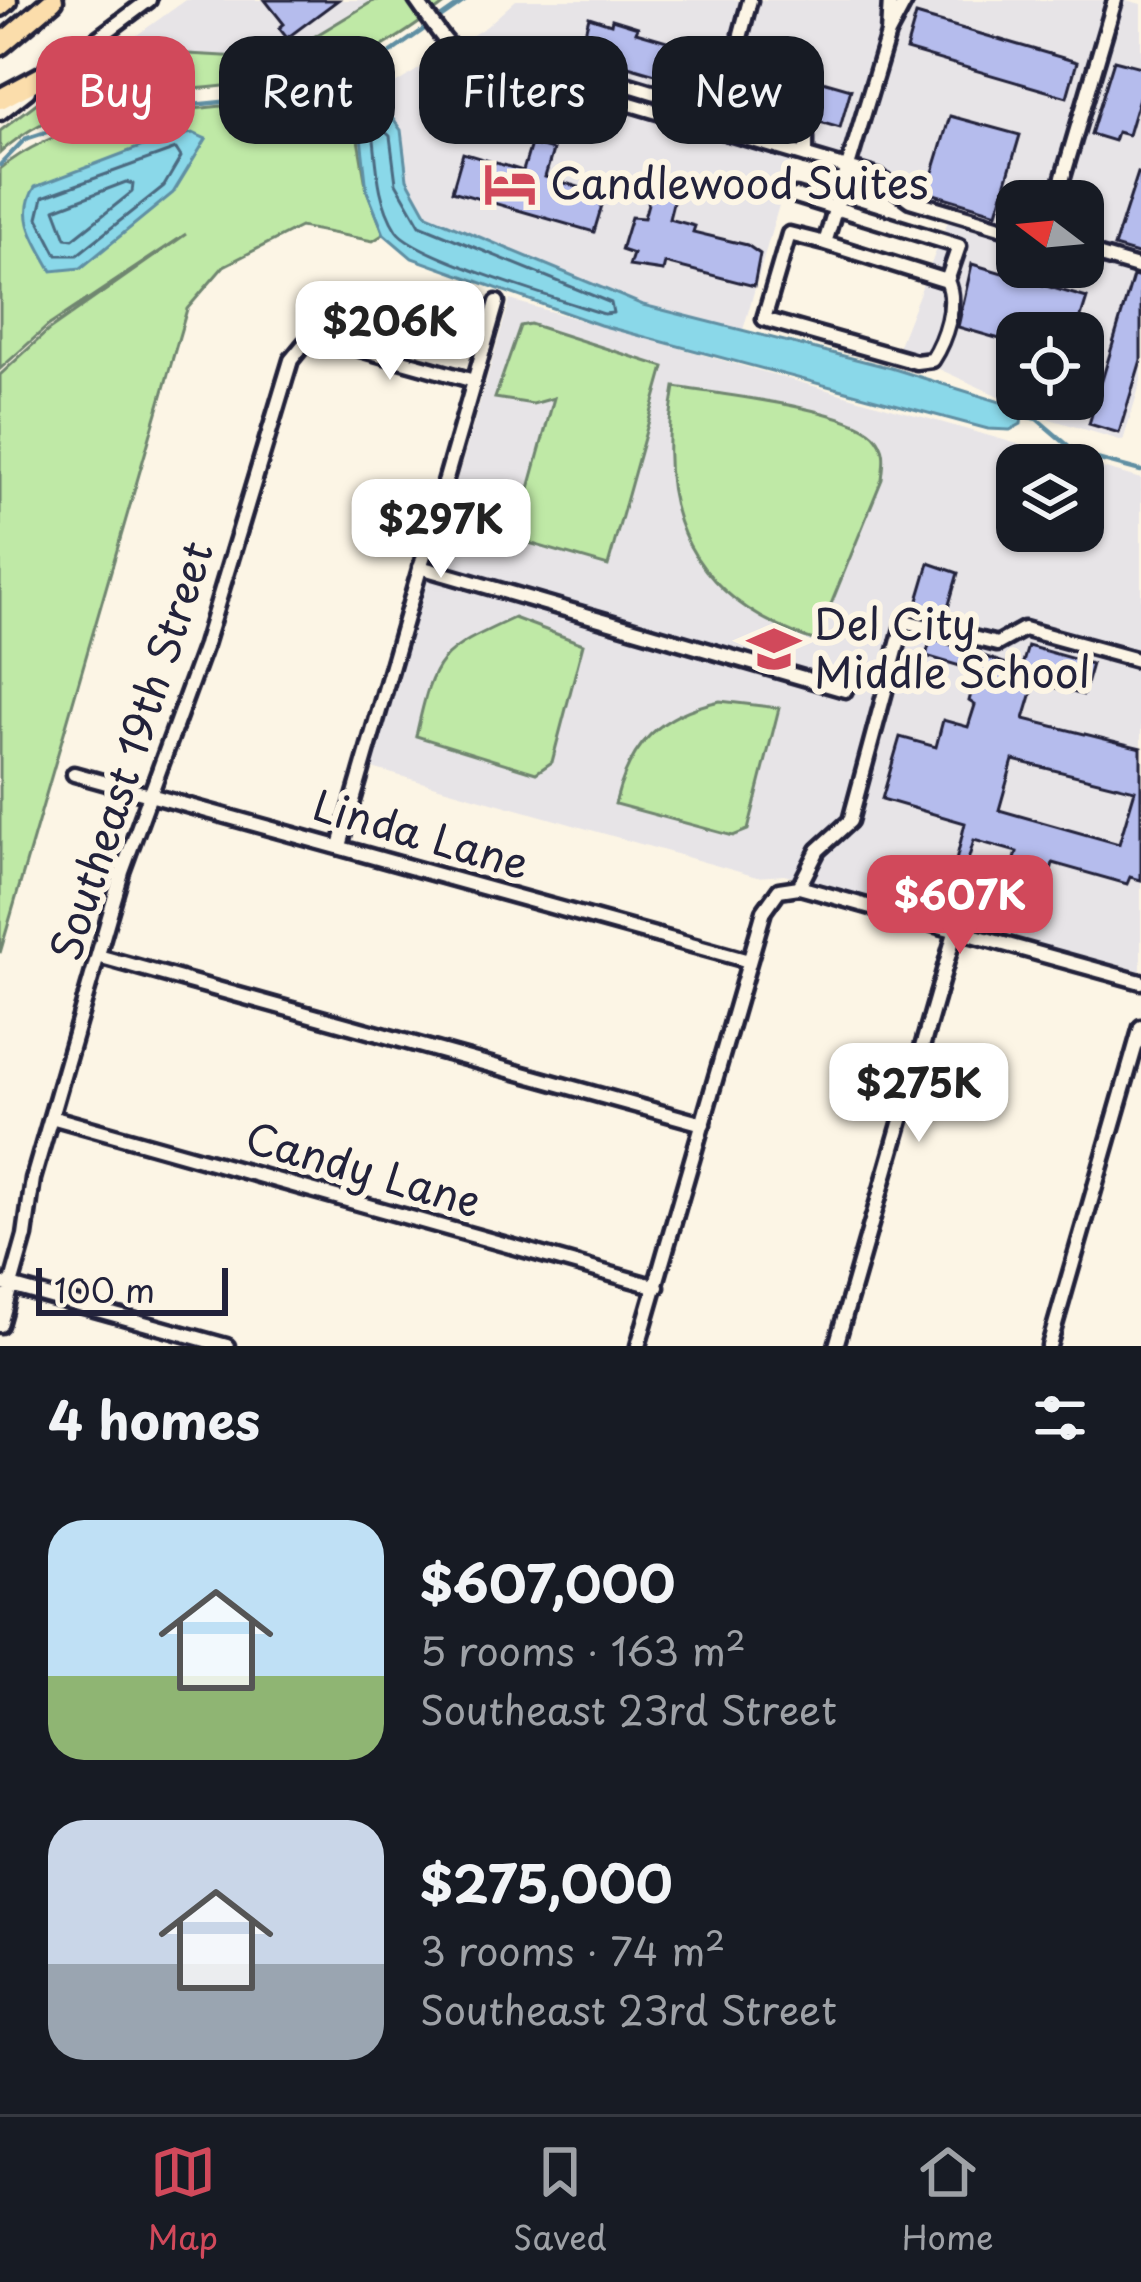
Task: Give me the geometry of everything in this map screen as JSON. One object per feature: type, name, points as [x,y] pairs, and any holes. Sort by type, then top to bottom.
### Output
[{"type":"highway","points":[[0,45],[53,0]]},
{"type":"highway","points":[[0,99],[36,80]]},
{"type":"street","points":[[101,36],[149,0]]},
{"type":"street","points":[[416,0],[452,49],[477,69],[522,72],[652,111]]},
{"type":"street","points":[[741,34],[750,0]]},
{"type":"street","points":[[888,34],[890,0]]},
{"type":"street","points":[[825,244],[888,34],[906,0]]},
{"type":"street","points":[[1062,180],[1114,0]]},
{"type":"street","points":[[0,113],[36,85]]},
{"type":"street","points":[[765,144],[878,177],[910,200],[996,226]]},
{"type":"street","points":[[806,144],[806,156]]},
{"type":"street","points":[[796,196],[958,246],[947,281],[953,294],[940,347],[932,360],[916,362],[764,319],[789,233],[947,281]]},
{"type":"street","points":[[1104,257],[1141,268]]},
{"type":"street","points":[[340,846],[497,302]]},
{"type":"street","name":"Southeast 19th Street","points":[[0,1325],[6,1285],[98,956],[205,645],[291,360],[305,343],[324,339],[474,382]]},
{"type":"street","points":[[420,567],[845,690]]},
{"type":"street","points":[[799,887],[818,850],[850,821],[904,621],[997,644],[1024,629],[1141,661]]},
{"type":"street","name":"Linda Lane","points":[[74,773],[749,962]]},
{"type":"street","points":[[638,1346],[764,911],[779,890],[799,887],[1141,982]]},
{"type":"street","points":[[836,1346],[967,891]]},
{"type":"street","points":[[98,956],[703,1124]]},
{"type":"street","points":[[1049,1346],[1141,1027]]},
{"type":"street","name":"Candy Lane","points":[[51,1118],[657,1287]]},
{"type":"street","points":[[6,1285],[227,1346]]},
{"type":"shaded area","points":[[186,0],[375,0],[315,36],[219,36],[219,56],[195,54],[195,36],[136,36]]},
{"type":"shaded area","points":[[516,0],[1126,0],[1141,4],[1141,381],[1123,441],[1054,420],[1104,420],[1104,312],[996,312],[996,395],[897,350],[948,221],[901,206],[870,183],[847,174],[792,160],[743,330],[643,305],[427,215],[407,179],[401,130],[395,122],[395,84],[419,69],[419,144],[628,144],[628,36],[471,36]]},
{"type":"shaded area","name":"Del City Middle School","points":[[510,300],[1018,444],[996,444],[996,552],[1104,552],[1104,469],[1141,479],[1141,971],[784,875],[757,877],[372,768]]},
{"type":"green space","points":[[375,0],[450,0],[395,38],[315,36]]},
{"type":"green space","points":[[195,54],[219,56],[219,86],[195,89]]},
{"type":"green space","points":[[36,104],[36,127],[0,153],[0,131]]},
{"type":"green space","points":[[219,106],[219,144],[359,144],[367,191],[384,234],[373,241],[300,227],[224,266],[187,309],[0,953],[0,375],[49,330],[186,234],[48,326],[0,369],[0,169],[40,144],[195,144],[195,109]]},
{"type":"green space","points":[[530,324],[664,367],[608,566],[515,539],[554,398],[533,404],[495,398],[520,326]]},
{"type":"green space","points":[[675,387],[838,417],[859,425],[881,445],[882,479],[816,641],[738,602],[710,576],[690,546],[676,511],[670,474]]},
{"type":"green space","points":[[514,618],[583,644],[552,762],[536,773],[416,736],[428,688],[443,660],[469,640]]},
{"type":"green space","points":[[720,701],[779,708],[748,830],[733,836],[615,804],[629,764],[650,735],[680,714]]},
{"type":"water","points":[[395,122],[401,130],[407,179],[427,215],[643,305],[891,368],[996,401],[996,420],[1022,420],[1021,424],[1010,430],[988,429],[600,325],[412,258],[384,234],[367,191],[362,144],[395,144]]},
{"type":"water","points":[[195,134],[206,139],[173,193],[81,268],[52,271],[28,219],[35,187],[148,144],[195,144]]},
{"type":"building","points":[[265,0],[338,0],[290,36],[279,28],[284,24]]},
{"type":"building","points":[[916,15],[1077,62],[1067,97],[906,50]]},
{"type":"building","points":[[589,17],[638,27],[636,32],[652,37],[652,73],[628,66],[628,36],[584,36]]},
{"type":"building","points":[[1114,60],[1141,67],[1141,91],[1128,135],[1117,132],[1114,141],[1091,134]]},
{"type":"building","points":[[824,81],[851,89],[840,128],[824,123]]},
{"type":"building","points":[[950,116],[1020,135],[1007,180],[996,180],[996,213],[927,192]]},
{"type":"building","name":"Candlewood Suites","points":[[531,144],[553,150],[545,177],[605,195],[594,232],[452,191],[463,153],[523,171]]},
{"type":"building","points":[[1141,174],[1141,255],[1114,247]]},
{"type":"building","points":[[652,189],[675,195],[669,219],[695,226],[693,232],[747,245],[760,254],[754,286],[665,263],[663,271],[629,266],[633,254],[621,250],[631,217],[644,218]]},
{"type":"building","points":[[972,264],[996,271],[996,288],[1053,288],[1087,298],[1083,312],[996,312],[996,338],[958,327]]},
{"type":"building","points":[[1133,276],[1141,278],[1141,360],[1119,433],[1089,424],[1104,420],[1104,374]]},
{"type":"building","points":[[929,563],[958,573],[946,615],[916,607]]},
{"type":"building","points":[[931,638],[1021,669],[1028,646],[1092,664],[1083,695],[1035,682],[1024,719],[1141,748],[1141,880],[1130,877],[1127,884],[1053,863],[1046,888],[1010,878],[1017,852],[974,840],[967,864],[956,861],[965,823],[882,799],[900,737],[936,747],[943,720],[968,727],[975,705],[969,701],[977,671],[926,656]],"holes":[[[1013,760],[1135,790],[1119,844],[999,810]]]},
{"type":"waterway","points":[[0,165],[25,139],[102,114],[271,97],[319,86],[367,69],[466,0]]},
{"type":"waterway","points":[[1038,420],[1078,454],[1141,471]]},
{"type":"place","name":"Candlewood Suites","points":[[510,184]]},
{"type":"place","name":"Del City Middle School","points":[[774,649]]}]
